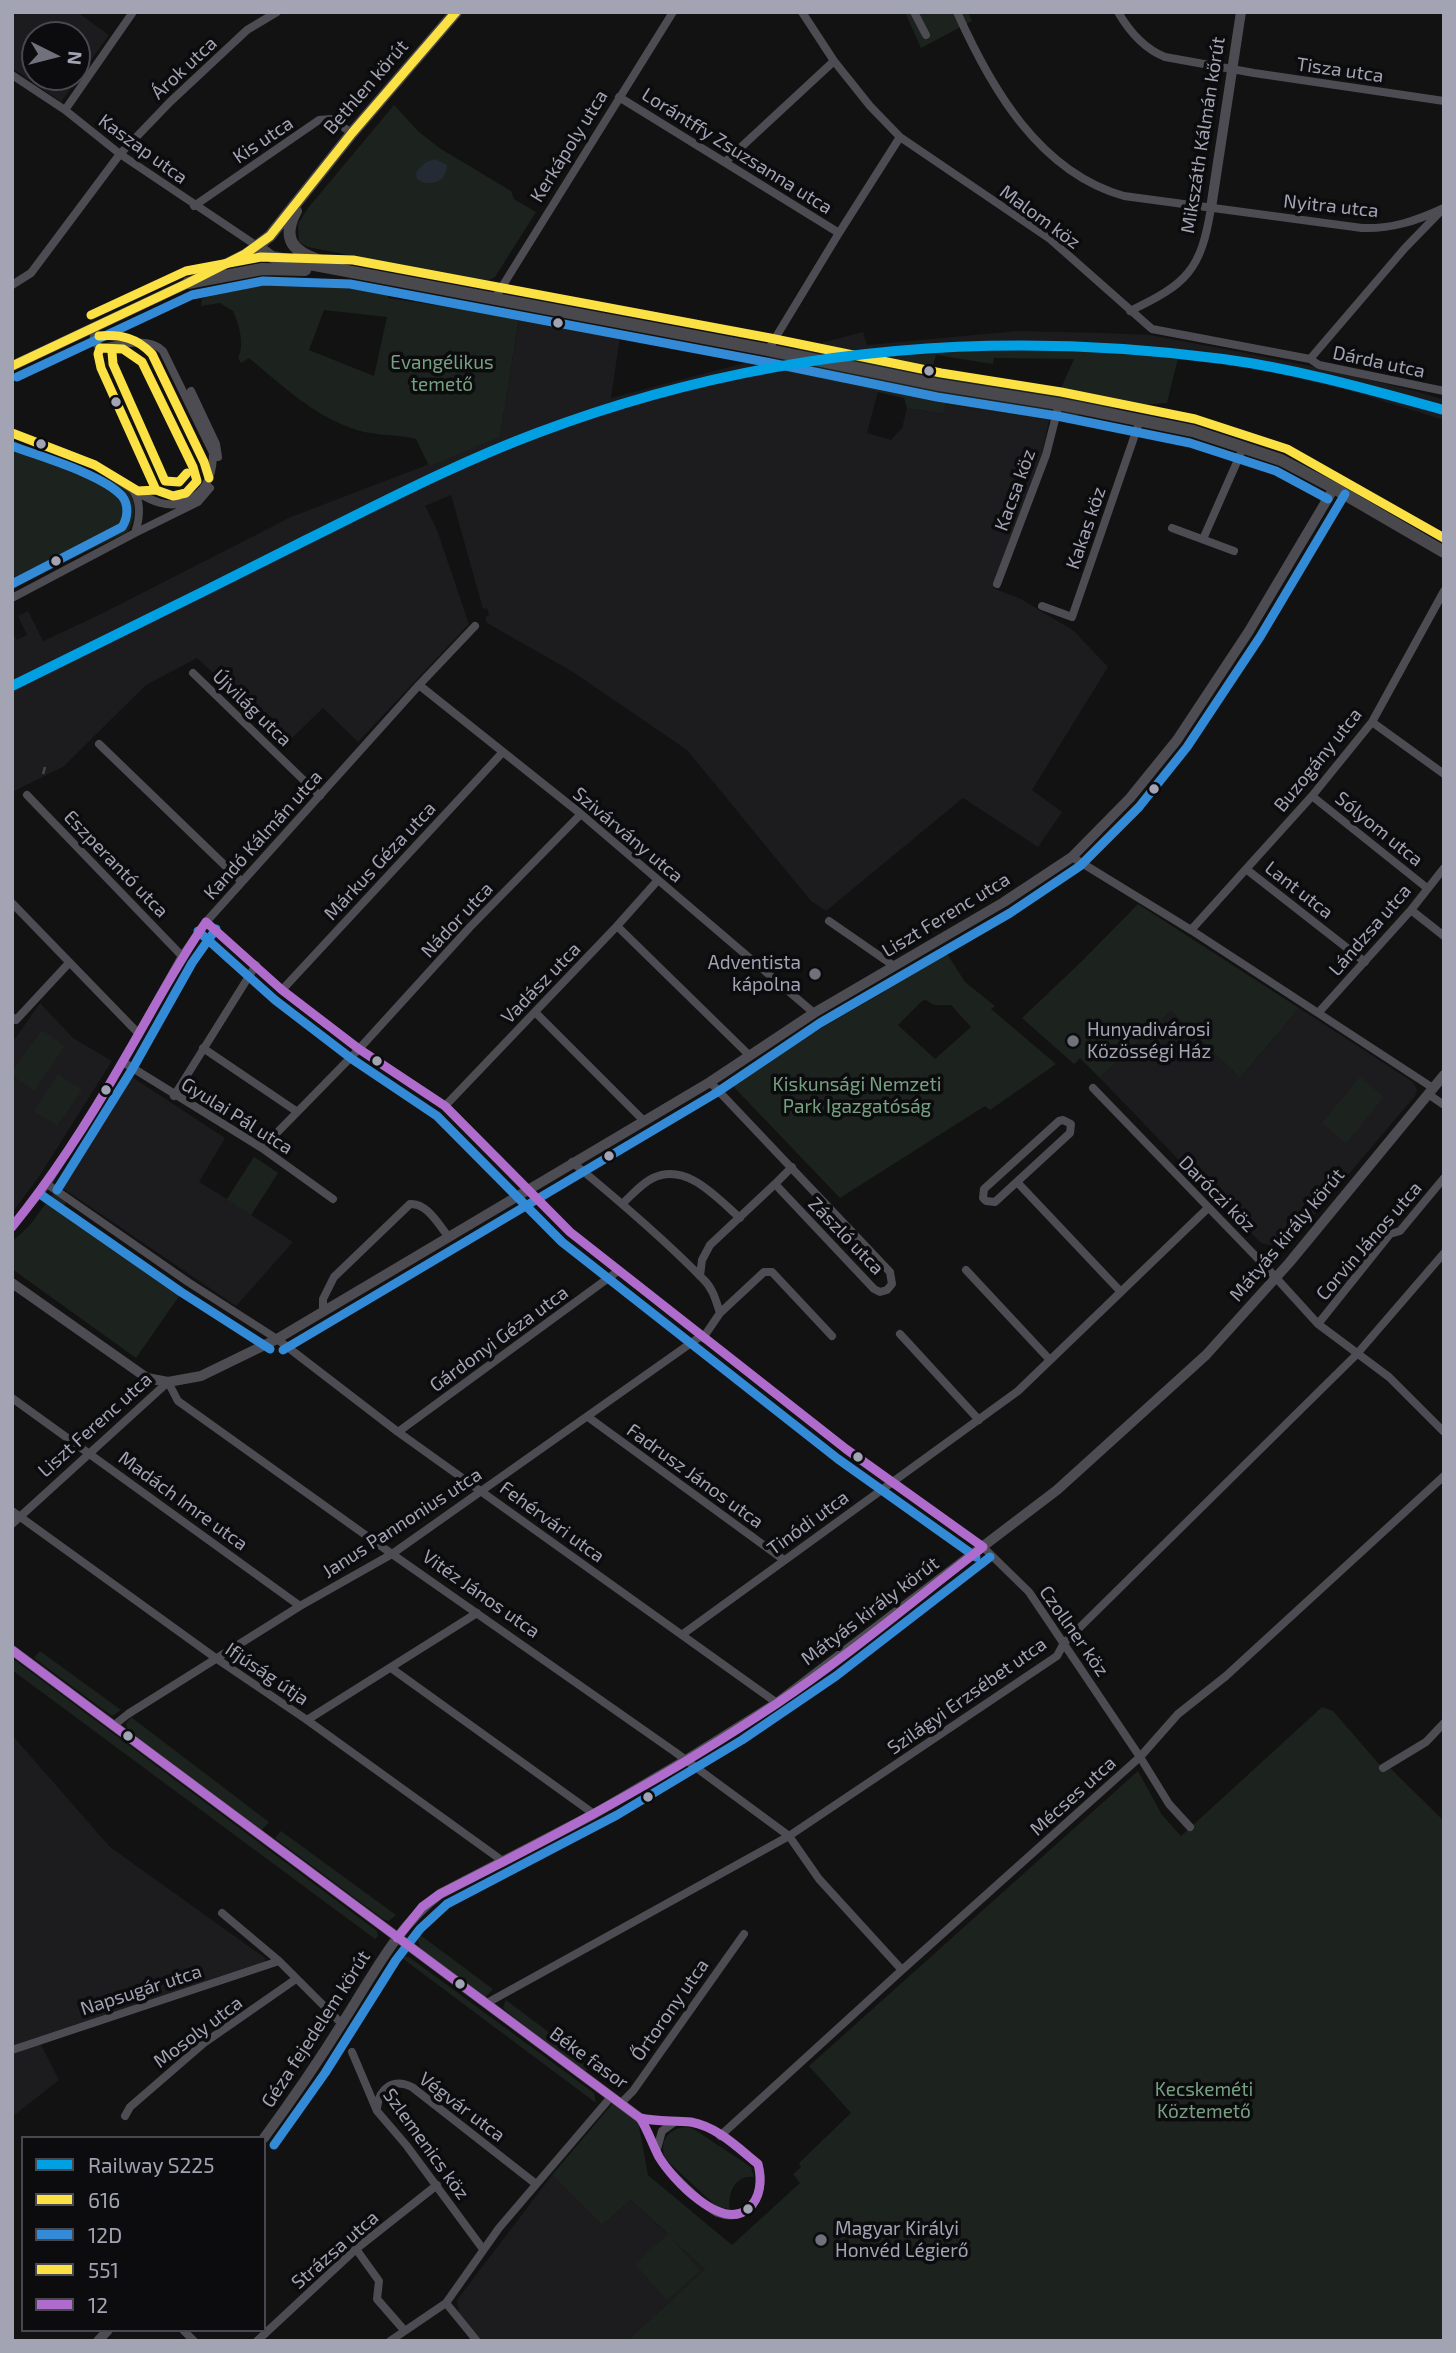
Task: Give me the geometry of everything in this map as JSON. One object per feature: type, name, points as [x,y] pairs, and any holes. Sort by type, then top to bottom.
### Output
[{"type":"main road","name":"Bethlen körút","points":[[308,189],[352,133],[456,12]]},
{"type":"main road","points":[[308,189],[289,225],[292,245],[315,260],[351,272]]},
{"type":"main road","points":[[308,189],[270,236],[257,246],[272,257],[768,350],[939,385],[1059,404],[1193,430],[1281,460],[1444,552]]},
{"type":"main road","points":[[188,283],[262,269],[351,272]]},
{"type":"street","points":[[65,110],[133,12]]},
{"type":"street","name":"Árok utca","points":[[12,285],[31,273],[120,154],[170,102],[247,30],[277,12]]},
{"type":"street","name":"Kerkápoly utca","points":[[495,298],[673,12]]},
{"type":"street","name":"Malom köz","points":[[802,12],[834,61],[870,106],[901,137],[1050,239],[1152,329],[1310,359]]},
{"type":"street","points":[[914,12],[926,35]]},
{"type":"street","name":"Nyitra utca","points":[[957,12],[975,51],[1026,130],[1058,163],[1107,191],[1124,196],[1379,229],[1403,225],[1444,208]]},
{"type":"street","name":"Tisza utca","points":[[1118,12],[1135,35],[1156,54],[1173,59],[1444,101]]},
{"type":"street","name":"Mikszáth Kálmán körút","points":[[1130,311],[1170,291],[1187,276],[1201,252],[1211,208],[1241,12]]},
{"type":"street","points":[[725,162],[834,61]]},
{"type":"street","name":"Kaszap utca","points":[[12,75],[65,110],[120,154],[194,206],[257,246]]},
{"type":"street","name":"Lorántffy Zsuzsanna utca","points":[[619,97],[839,233]]},
{"type":"street","name":"Kis utca","points":[[194,206],[319,120],[331,119],[352,133]]},
{"type":"street","points":[[768,350],[901,137]]},
{"type":"street","name":"Nyitra utca","points":[[1310,359],[1405,248],[1444,208]]},
{"type":"street","points":[[12,366],[188,283],[257,246]]},
{"type":"street","points":[[96,326],[94,343],[100,348],[149,343],[157,345],[163,351],[213,453],[210,474],[204,487],[188,502]]},
{"type":"street","name":"Dárda utca","points":[[1310,359],[1319,365],[1444,391]]},
{"type":"street","points":[[12,598],[198,502],[210,488],[217,472],[218,454],[216,444],[191,391]]},
{"type":"street","name":"Kacsa köz","points":[[997,584],[1046,455],[1059,404]]},
{"type":"street","name":"Kakas köz","points":[[1042,607],[1072,617],[1140,420]]},
{"type":"street","points":[[12,433],[94,465],[159,504],[188,502],[210,488]]},
{"type":"street","points":[[1203,539],[1244,446]]},
{"type":"street","points":[[129,485],[137,495],[139,505],[135,533]]},
{"type":"street","name":"Liszt Ferenc utca","points":[[12,1524],[168,1382],[201,1376],[277,1339],[710,1082],[814,1013],[1004,902],[1072,857],[1129,798],[1177,740],[1249,631],[1334,488]]},
{"type":"street","points":[[168,516],[178,504]]},
{"type":"street","points":[[1172,528],[1234,551]]},
{"type":"street","name":"Buzogány utca","points":[[1191,930],[1311,796],[1371,722],[1444,590]]},
{"type":"street","name":"Kandó Kálmán utca","points":[[12,1227],[47,1184],[123,1062],[182,956],[206,922],[475,626]]},
{"type":"street","name":"Újvilág utca","points":[[193,673],[320,796]]},
{"type":"street","name":"Szivárvány utca","points":[[419,685],[581,814],[814,1013]]},
{"type":"street","points":[[1371,722],[1444,774]]},
{"type":"street","points":[[99,744],[241,881]]},
{"type":"street","name":"Márkus Géza utca","points":[[282,990],[502,753]]},
{"type":"street","name":"Eszperantó utca","points":[[27,795],[182,956]]},
{"type":"street","name":"Sólyom utca","points":[[1311,796],[1427,888]]},
{"type":"street","name":"Nádor utca","points":[[262,1148],[359,1049],[470,927],[581,814]]},
{"type":"street","points":[[1072,857],[1319,1012],[1431,1091],[1444,1105]]},
{"type":"street","name":"Lándzsa utca","points":[[1319,1012],[1411,910],[1444,868]]},
{"type":"street","name":"Lant utca","points":[[1246,869],[1365,962]]},
{"type":"street","name":"Vadász utca","points":[[445,1106],[658,880]]},
{"type":"street","points":[[12,903],[68,964],[139,1034]]},
{"type":"street","points":[[1411,910],[1444,936]]},
{"type":"street","points":[[830,921],[894,966]]},
{"type":"street","name":"Czollner köz","points":[[206,922],[282,990],[359,1049],[445,1106],[569,1232],[702,1337],[799,1408],[891,1483],[983,1547],[1029,1592],[1169,1804],[1190,1827]]},
{"type":"street","points":[[617,926],[749,1055]]},
{"type":"street","points":[[12,1017],[16,1020],[68,964]]},
{"type":"street","points":[[174,1096],[256,965]]},
{"type":"street","points":[[535,1012],[643,1120]]},
{"type":"street","points":[[204,1048],[296,1111]]},
{"type":"street","name":"Gyulai Pál utca","points":[[123,1062],[262,1148],[333,1199]]},
{"type":"street","name":"Mátyás király körút","points":[[397,1938],[422,1907],[440,1894],[594,1814],[778,1703],[1057,1490],[1206,1355],[1276,1279],[1444,1075]]},
{"type":"street","name":"Zászló utca","points":[[710,1082],[890,1272],[892,1284],[887,1290],[880,1292],[874,1289],[775,1184]]},
{"type":"street","name":"Daróczi köz","points":[[1093,1088],[1318,1324],[1388,1377],[1444,1432]]},
{"type":"street","points":[[1059,1121],[1068,1121],[1072,1128],[1070,1133],[1017,1182],[995,1202],[983,1198],[984,1189],[1059,1121]]},
{"type":"street","points":[[572,1162],[623,1203],[700,1276],[714,1295],[720,1313]]},
{"type":"street","points":[[700,1276],[702,1260],[710,1245],[792,1167]]},
{"type":"street","points":[[623,1203],[653,1178],[676,1174],[705,1188],[740,1218]]},
{"type":"street","name":"Corvin János utca","points":[[1318,1324],[1390,1234],[1400,1231],[1444,1178]]},
{"type":"street","points":[[1017,1182],[1121,1292]]},
{"type":"street","name":"Fehérvári utca","points":[[47,1184],[188,1282],[277,1339],[398,1432],[778,1703]]},
{"type":"street","points":[[323,1311],[323,1299],[334,1278],[410,1204],[423,1207],[448,1236]]},
{"type":"street","name":"Tinódi utca","points":[[683,1634],[1018,1391],[1208,1208]]},
{"type":"street","name":"Szilágyi Erzsébet utca","points":[[486,2003],[789,1836],[1057,1656],[1064,1643],[1356,1355],[1444,1253]]},
{"type":"street","points":[[966,1270],[1050,1360]]},
{"type":"street","name":"Gárdonyi Géza utca","points":[[398,1432],[618,1271]]},
{"type":"street","points":[[702,1337],[720,1313],[764,1272],[772,1272],[832,1336]]},
{"type":"street","points":[[12,1283],[129,1367],[147,1378],[168,1382]]},
{"type":"street","points":[[900,1334],[979,1420]]},
{"type":"street","name":"Janus Pannonius utca","points":[[113,1726],[300,1606],[391,1554],[702,1337]]},
{"type":"street","name":"Vitéz János utca","points":[[168,1382],[178,1401],[686,1760],[789,1836],[819,1879],[902,1970]]},
{"type":"street","name":"Madách Imre utca","points":[[12,1398],[300,1606]]},
{"type":"street","name":"Fadrusz János utca","points":[[588,1417],[784,1560]]},
{"type":"street","name":"Mécses utca","points":[[720,2136],[1140,1757],[1178,1714],[1226,1676],[1444,1476]]},
{"type":"street","name":"Ifjúság útja","points":[[12,1511],[504,1862]]},
{"type":"street","points":[[307,1720],[477,1613]]},
{"type":"street","name":"Béke fasor","points":[[12,1650],[640,2118],[666,2168],[711,2209],[727,2215],[737,2214],[752,2206],[760,2191],[762,2177],[758,2164],[698,2123],[640,2118]]},
{"type":"street","points":[[391,1668],[594,1814]]},
{"type":"street","points":[[1383,1768],[1426,1742],[1444,1724]]},
{"type":"street","points":[[222,1913],[279,1961],[342,2024]]},
{"type":"street","name":"Őrtorony utca","points":[[621,2103],[633,2091],[744,1934]]},
{"type":"street","name":"Géza fejedelem körút","points":[[265,2136],[306,2081],[397,1938]]},
{"type":"street","name":"Napsugár utca","points":[[12,2050],[279,1961]]},
{"type":"street","name":"Mosoly utca","points":[[125,2116],[130,2107],[204,2043],[296,1979]]},
{"type":"street","name":"Szlemenics köz","points":[[352,2052],[377,2111],[483,2249]]},
{"type":"street","name":"Végvár utca","points":[[377,2111],[379,2097],[384,2089],[393,2083],[405,2084],[536,2185]]},
{"type":"street","points":[[390,2341],[446,2303],[483,2249],[610,2098]]},
{"type":"street","points":[[656,2151],[662,2131],[676,2121]]},
{"type":"street","name":"Strázsa utca","points":[[257,2341],[356,2249],[436,2185]]},
{"type":"street","points":[[356,2249],[379,2281],[377,2299],[404,2330]]},
{"type":"street","points":[[446,2303],[477,2341]]},
{"type":"shaded area","points":[[12,12],[81,12],[89,21],[21,21],[21,74],[12,68]]},
{"type":"shaded area","points":[[91,22],[109,35],[91,60]]},
{"type":"shaded area","points":[[45,91],[69,91],[61,102]]},
{"type":"shaded area","points":[[435,159],[447,165],[444,176],[432,183],[417,179],[416,172],[426,162]]},
{"type":"shaded area","points":[[519,318],[620,337],[611,398],[863,332],[867,345],[1018,331],[1103,333],[1150,335],[1320,368],[1419,392],[1444,400],[1444,420],[1347,390],[1273,373],[1178,358],[1081,348],[943,347],[801,364],[795,373],[878,391],[867,433],[891,440],[902,428],[907,408],[942,414],[944,404],[1049,420],[1040,462],[993,588],[1021,599],[1074,631],[1108,667],[1032,790],[1062,812],[1038,847],[963,798],[826,911],[811,901],[687,750],[573,672],[487,623],[485,617],[489,615],[487,608],[483,609],[451,495],[425,506],[437,530],[469,624],[358,742],[323,708],[288,742],[197,658],[146,685],[63,767],[12,792],[12,636],[17,640],[27,635],[18,616],[28,611],[43,641],[291,517],[500,437]]},
{"type":"shaded area","points":[[40,1003],[73,1038],[112,1061],[38,1178],[12,1213],[12,1043]]},
{"type":"shaded area","points":[[1299,1008],[1413,1082],[1417,1090],[1415,1096],[1286,1248],[1261,1243],[1212,1193],[1215,1189],[1204,1178],[1200,1182],[1100,1078],[1171,1011],[1240,1078]]},
{"type":"shaded area","points":[[129,1075],[225,1138],[199,1182],[227,1199],[254,1157],[278,1173],[251,1215],[293,1242],[236,1306],[58,1185]]},
{"type":"shaded area","points":[[12,1735],[110,1847],[265,1958],[265,1967],[38,2039],[59,2080],[12,2117]]},
{"type":"shaded area","points":[[552,2175],[602,2225],[631,2200],[705,2269],[627,2341],[483,2341],[459,2314],[457,2300]]},
{"type":"green space","points":[[905,12],[968,12],[972,21],[921,48]]},
{"type":"green space","points":[[394,105],[419,132],[441,149],[511,191],[514,199],[536,212],[495,277],[485,282],[308,247],[299,242],[298,224],[308,208]]},
{"type":"green space","name":"Evangélikus temető","points":[[263,277],[286,278],[293,282],[301,280],[388,295],[388,298],[519,318],[500,437],[429,466],[416,439],[364,432],[342,424],[300,400],[249,358],[241,363],[238,358],[240,335],[233,311],[220,303],[201,306],[202,299]],"holes":[[[324,310],[387,317],[374,376],[309,350]]]},
{"type":"green space","points":[[943,347],[1081,348],[1178,358],[1167,403],[1128,406],[1049,420],[945,404],[943,414],[907,408],[904,398],[794,373],[801,364]],"holes":[[[936,355],[993,364],[994,358],[1074,359],[1059,393],[932,370]]]},
{"type":"green space","points":[[12,440],[123,485],[131,496],[134,507],[128,532],[12,587]]},
{"type":"green space","points":[[1138,904],[1299,1008],[1240,1078],[1171,1011],[1100,1078],[1080,1058],[1074,1064],[1022,1018]]},
{"type":"green space","name":"Kiskunsági Nemzeti Park Igazgatóság","points":[[944,949],[965,982],[995,1006],[991,1009],[1056,1064],[990,1110],[985,1106],[840,1198],[729,1082],[882,993]],"holes":[[[926,1000],[934,1005],[951,1005],[971,1027],[935,1059],[898,1025],[922,1001]]]},
{"type":"green space","points":[[42,1030],[65,1046],[34,1091],[12,1075],[12,1071]]},
{"type":"green space","points":[[58,1074],[82,1090],[57,1126],[34,1111]]},
{"type":"green space","points":[[1360,1077],[1384,1097],[1346,1143],[1322,1123]]},
{"type":"green space","points":[[254,1157],[278,1173],[251,1215],[227,1199]]},
{"type":"green space","points":[[55,1191],[67,1200],[62,1209],[182,1292],[136,1358],[12,1269],[12,1242],[30,1225]]},
{"type":"green space","points":[[40,1651],[121,1710],[112,1716],[34,1658]]},
{"type":"green space","points":[[12,1658],[377,1931],[378,1936],[375,1939],[12,1670]]},
{"type":"green space","name":"Kecskeméti Köztemető","points":[[1322,1707],[1333,1711],[1385,1771],[1390,1768],[1444,1821],[1444,2341],[627,2341],[705,2269],[671,2238],[700,2271],[667,2300],[635,2264],[668,2234],[631,2200],[602,2225],[552,2175],[613,2103],[638,2121],[648,2175],[732,2245],[800,2183],[793,2174],[801,2167],[799,2163],[851,2113],[809,2066],[1138,1771],[1162,1815],[1181,1836]]},
{"type":"green space","points":[[131,1717],[269,1822],[262,1830],[128,1730],[126,1724]]},
{"type":"green space","points":[[281,1831],[396,1915],[389,1921],[383,1919],[275,1838]]},
{"type":"green space","points":[[416,1932],[493,1989],[486,1997],[420,1948]]},
{"type":"green space","points":[[398,1955],[409,1957],[594,2093],[596,2103]]},
{"type":"green space","points":[[506,2000],[591,2064],[585,2072],[506,2011],[503,2007]]},
{"type":"green space","points":[[684,2127],[692,2128],[751,2167],[754,2177],[742,2178],[734,2186],[730,2209],[717,2207],[665,2159],[663,2147],[666,2138],[673,2131]]},
{"type":"railway","points":[[43,774],[45,767]]},
{"type":"rail line","name":"S225","points":[[12,686],[390,498],[507,445],[621,404],[790,364],[875,353],[961,347],[1048,346],[1135,350],[1279,368],[1444,410]]},
{"type":"transit line","name":"616","points":[[12,366],[188,283],[245,254],[270,236],[352,133],[456,12]]},
{"type":"transit line","name":"551","points":[[91,315],[186,271],[261,257],[353,260],[1195,419],[1287,449],[1444,538]]},
{"type":"transit line","name":"12D","points":[[17,377],[192,295],[263,281],[350,284],[1190,443],[1276,471],[1328,499]]},
{"type":"transit line","name":"551","points":[[99,336],[128,338],[152,354],[204,462],[209,478]]},
{"type":"transit line","name":"616","points":[[100,348],[98,354],[101,368],[156,490],[173,496],[179,495]]},
{"type":"transit line","name":"616","points":[[100,348],[123,349],[142,362],[193,467],[197,481]]},
{"type":"transit line","name":"551","points":[[112,352],[113,364],[165,481],[179,482],[187,473]]},
{"type":"transit line","name":"616","points":[[12,433],[95,465],[138,491],[156,490],[173,496],[186,493],[197,481]]},
{"type":"transit line","name":"12D","points":[[12,446],[100,480],[122,496],[127,512],[122,527],[12,584]]},
{"type":"transit line","name":"12D","points":[[283,1350],[716,1093],[820,1023],[1010,913],[1080,866],[1139,807],[1187,747],[1260,637],[1345,494]]},
{"type":"transit line","name":"12","points":[[206,922],[282,990],[359,1049],[445,1106],[570,1232],[846,1449],[983,1547]]},
{"type":"transit line","name":"12","points":[[12,1227],[57,1167],[84,1125],[206,922]]},
{"type":"transit line","name":"12D","points":[[57,1190],[133,1068],[192,963],[216,929]]},
{"type":"transit line","name":"12D","points":[[198,931],[275,1000],[352,1059],[437,1116],[562,1242],[838,1459],[976,1557]]},
{"type":"transit line","name":"12D","points":[[40,1194],[181,1292],[270,1349]]},
{"type":"transit line","name":"12","points":[[397,1938],[422,1907],[440,1894],[526,1850],[695,1756],[803,1686],[983,1547]]},
{"type":"transit line","name":"12D","points":[[274,2145],[325,2073],[396,1960],[420,1929],[447,1904],[617,1815],[742,1740],[836,1676],[990,1557]]},
{"type":"transit line","name":"12","points":[[12,1650],[640,2118]]},
{"type":"transit line","name":"12","points":[[640,2118],[691,2122],[719,2133],[758,2164],[760,2176],[756,2200],[748,2209],[737,2214],[711,2208],[698,2200],[665,2166],[640,2118]]},
{"type":"place","name":"Adventista kápolna","points":[[815,974]]},
{"type":"place","name":"Hunyadivárosi Közösségi Ház","points":[[1073,1041]]},
{"type":"place","name":"Magyar Királyi Honvéd Légierő","points":[[821,2240]]}]
